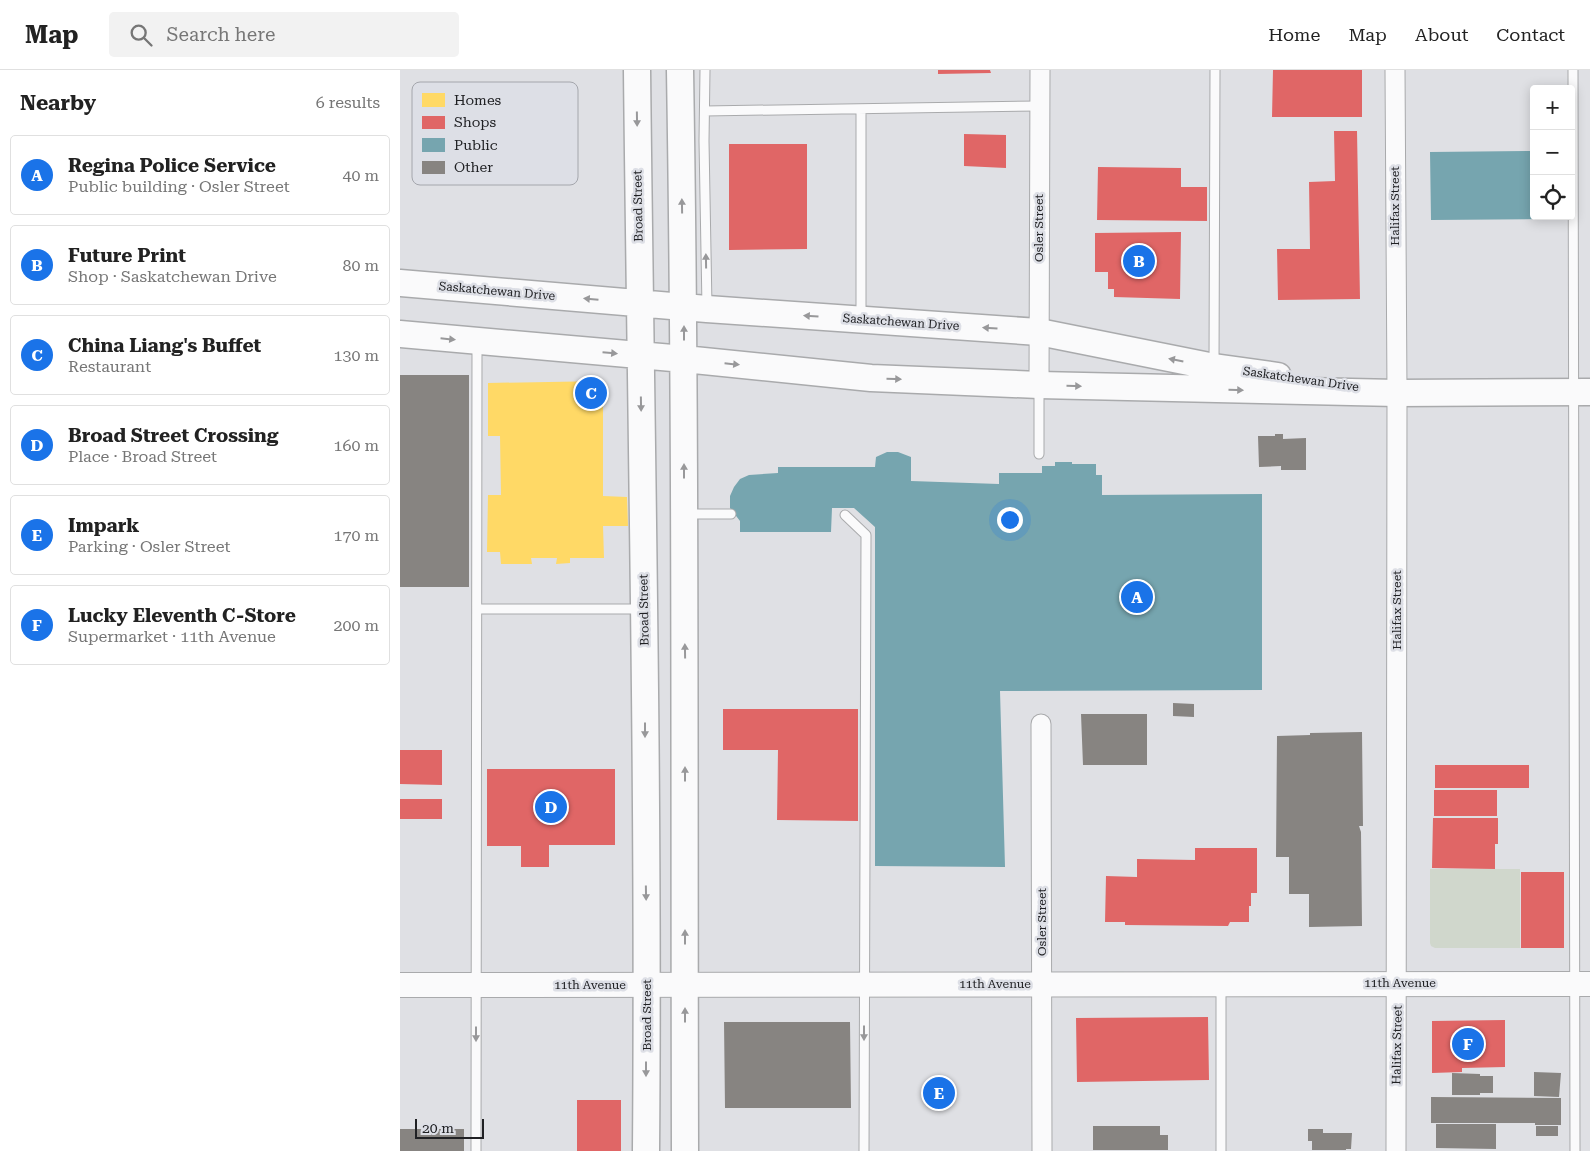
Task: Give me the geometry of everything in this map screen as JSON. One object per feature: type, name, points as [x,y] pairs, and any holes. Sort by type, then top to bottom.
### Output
[{"type":"main road","name":"Broad Street","points":[[636,70],[644,609],[647,985],[646,1151]]},
{"type":"main road","points":[[680,70],[696,308],[684,359],[686,700],[685,1151]]},
{"type":"main road","name":"Saskatchewan Drive","points":[[400,283],[696,308],[1039,332],[1214,367],[1397,393]]},
{"type":"main road","name":"Saskatchewan Drive","points":[[400,334],[684,359],[871,378],[1039,385],[1397,393],[1582,392]]},
{"type":"street","name":"Osler Street","points":[[1039,385],[1040,70]]},
{"type":"street","name":"Halifax Street","points":[[1395,70],[1397,393],[1396,1151]]},
{"type":"street","name":"Osler Street","points":[[1041,724],[1042,1151]]},
{"type":"street","name":"11th Avenue","points":[[400,985],[1582,984]]},
{"type":"lane","points":[[696,308],[705,111],[705,70]]},
{"type":"lane","points":[[1214,367],[1215,70]]},
{"type":"lane","points":[[1573,70],[1582,392],[1582,984],[1575,1151]]},
{"type":"lane","points":[[705,111],[1040,106]]},
{"type":"lane","points":[[861,109],[861,320]]},
{"type":"lane","points":[[476,1151],[477,342]]},
{"type":"lane","points":[[1039,385],[1039,454]]},
{"type":"lane","points":[[684,514],[731,514]]},
{"type":"lane","points":[[845,515],[866,535],[864,1151]]},
{"type":"lane","points":[[477,608],[644,609]]},
{"type":"lane","points":[[1221,1151],[1222,984]]},
{"type":"shaded area","points":[[1430,869],[1520,869],[1520,948],[1435,948],[1431,946]]},
{"type":"building: Homes","points":[[603,381],[603,496],[627,497],[628,526],[603,526],[604,558],[570,558],[570,563],[556,564],[557,558],[531,558],[532,564],[501,564],[500,552],[487,552],[488,495],[501,495],[500,436],[488,436],[488,383]]},
{"type":"building: Shops","points":[[938,70],[990,70],[991,73],[938,74]]},
{"type":"building: Shops","points":[[1273,70],[1362,70],[1362,117],[1272,117]]},
{"type":"building: Shops","points":[[1334,131],[1357,131],[1360,299],[1278,300],[1277,249],[1310,249],[1309,182],[1335,181]]},
{"type":"building: Shops","points":[[964,134],[1006,135],[1006,168],[964,166]]},
{"type":"building: Shops","points":[[729,144],[807,144],[807,249],[729,250]]},
{"type":"building: Shops","points":[[1098,167],[1181,168],[1181,187],[1207,187],[1207,221],[1097,220]]},
{"type":"building: Shops","points":[[1181,232],[1180,299],[1114,297],[1114,289],[1108,289],[1108,272],[1095,272],[1095,233]]},
{"type":"building: Shops","points":[[723,709],[858,709],[858,821],[777,820],[778,750],[723,750]]},
{"type":"building: Shops","points":[[400,750],[442,750],[442,785],[400,784]]},
{"type":"building: Shops","points":[[1435,765],[1529,765],[1529,788],[1435,788]]},
{"type":"building: Shops","points":[[487,769],[615,769],[615,845],[549,845],[549,867],[521,867],[521,846],[487,846]]},
{"type":"building: Shops","points":[[1434,790],[1497,790],[1497,816],[1434,816]]},
{"type":"building: Shops","points":[[400,799],[442,799],[442,819],[400,819]]},
{"type":"building: Shops","points":[[1433,818],[1498,818],[1498,844],[1495,844],[1495,869],[1432,868]]},
{"type":"building: Shops","points":[[1195,848],[1257,848],[1257,893],[1251,893],[1249,922],[1230,922],[1228,926],[1125,925],[1125,922],[1105,922],[1106,876],[1137,877],[1137,859],[1195,860]]},
{"type":"building: Shops","points":[[1521,872],[1564,872],[1564,948],[1521,948]]},
{"type":"building: Shops","points":[[1208,1017],[1209,1080],[1077,1082],[1076,1018]]},
{"type":"building: Shops","points":[[1505,1020],[1505,1067],[1462,1068],[1462,1072],[1432,1073],[1432,1021]]},
{"type":"building: Shops","points":[[577,1100],[621,1100],[621,1151],[577,1151]]},
{"type":"building: Public","points":[[1530,151],[1530,219],[1431,220],[1430,152]]},
{"type":"building: Public","points":[[887,452],[898,452],[911,457],[911,481],[999,484],[999,473],[1042,473],[1042,466],[1055,466],[1055,462],[1072,462],[1072,464],[1096,464],[1096,475],[1102,475],[1102,495],[1262,494],[1262,690],[1000,691],[1005,867],[875,866],[875,527],[854,508],[832,508],[831,532],[740,532],[740,521],[730,508],[730,496],[740,479],[749,475],[778,473],[778,467],[875,467],[876,457]]},
{"type":"building: Other","points":[[400,375],[469,375],[469,587],[400,587]]},
{"type":"building: Other","points":[[1275,434],[1283,434],[1283,439],[1306,438],[1306,470],[1281,470],[1281,466],[1259,467],[1258,436],[1275,436]]},
{"type":"building: Other","points":[[1173,703],[1194,704],[1194,717],[1173,716]]},
{"type":"building: Other","points":[[1081,714],[1147,714],[1147,765],[1083,765]]},
{"type":"building: Other","points":[[1362,732],[1363,826],[1359,826],[1361,832],[1362,926],[1309,927],[1309,894],[1289,894],[1289,857],[1276,857],[1277,736]]},
{"type":"building: Other","points":[[724,1022],[850,1022],[851,1108],[725,1108]]},
{"type":"building: Other","points":[[1534,1072],[1561,1073],[1559,1097],[1534,1096]]},
{"type":"building: Other","points":[[1452,1073],[1493,1076],[1493,1093],[1452,1095]]},
{"type":"building: Other","points":[[1431,1097],[1561,1098],[1561,1125],[1535,1125],[1535,1123],[1431,1123]]},
{"type":"building: Other","points":[[1436,1124],[1496,1124],[1496,1149],[1436,1148]]},
{"type":"building: Other","points":[[1093,1126],[1160,1126],[1160,1135],[1168,1135],[1168,1150],[1093,1150]]},
{"type":"building: Other","points":[[1536,1126],[1558,1126],[1558,1136],[1536,1136]]},
{"type":"building: Other","points":[[400,1129],[464,1129],[464,1151],[400,1151]]},
{"type":"building: Other","points":[[1308,1129],[1323,1129],[1323,1133],[1352,1133],[1351,1149],[1312,1150],[1312,1141],[1308,1141]]},
{"type":"place","name":"Future Print","points":[[1139,261]]},
{"type":"place","name":"China Liang's Buffet","points":[[591,393]]},
{"type":"place","name":"Regina Police Service","points":[[1137,597]]},
{"type":"place","name":"Broad Street Crossing","points":[[551,807]]},
{"type":"place","name":"Lucky Eleventh C-Store","points":[[1468,1044]]},
{"type":"place","name":"Impark","points":[[939,1093]]}]
